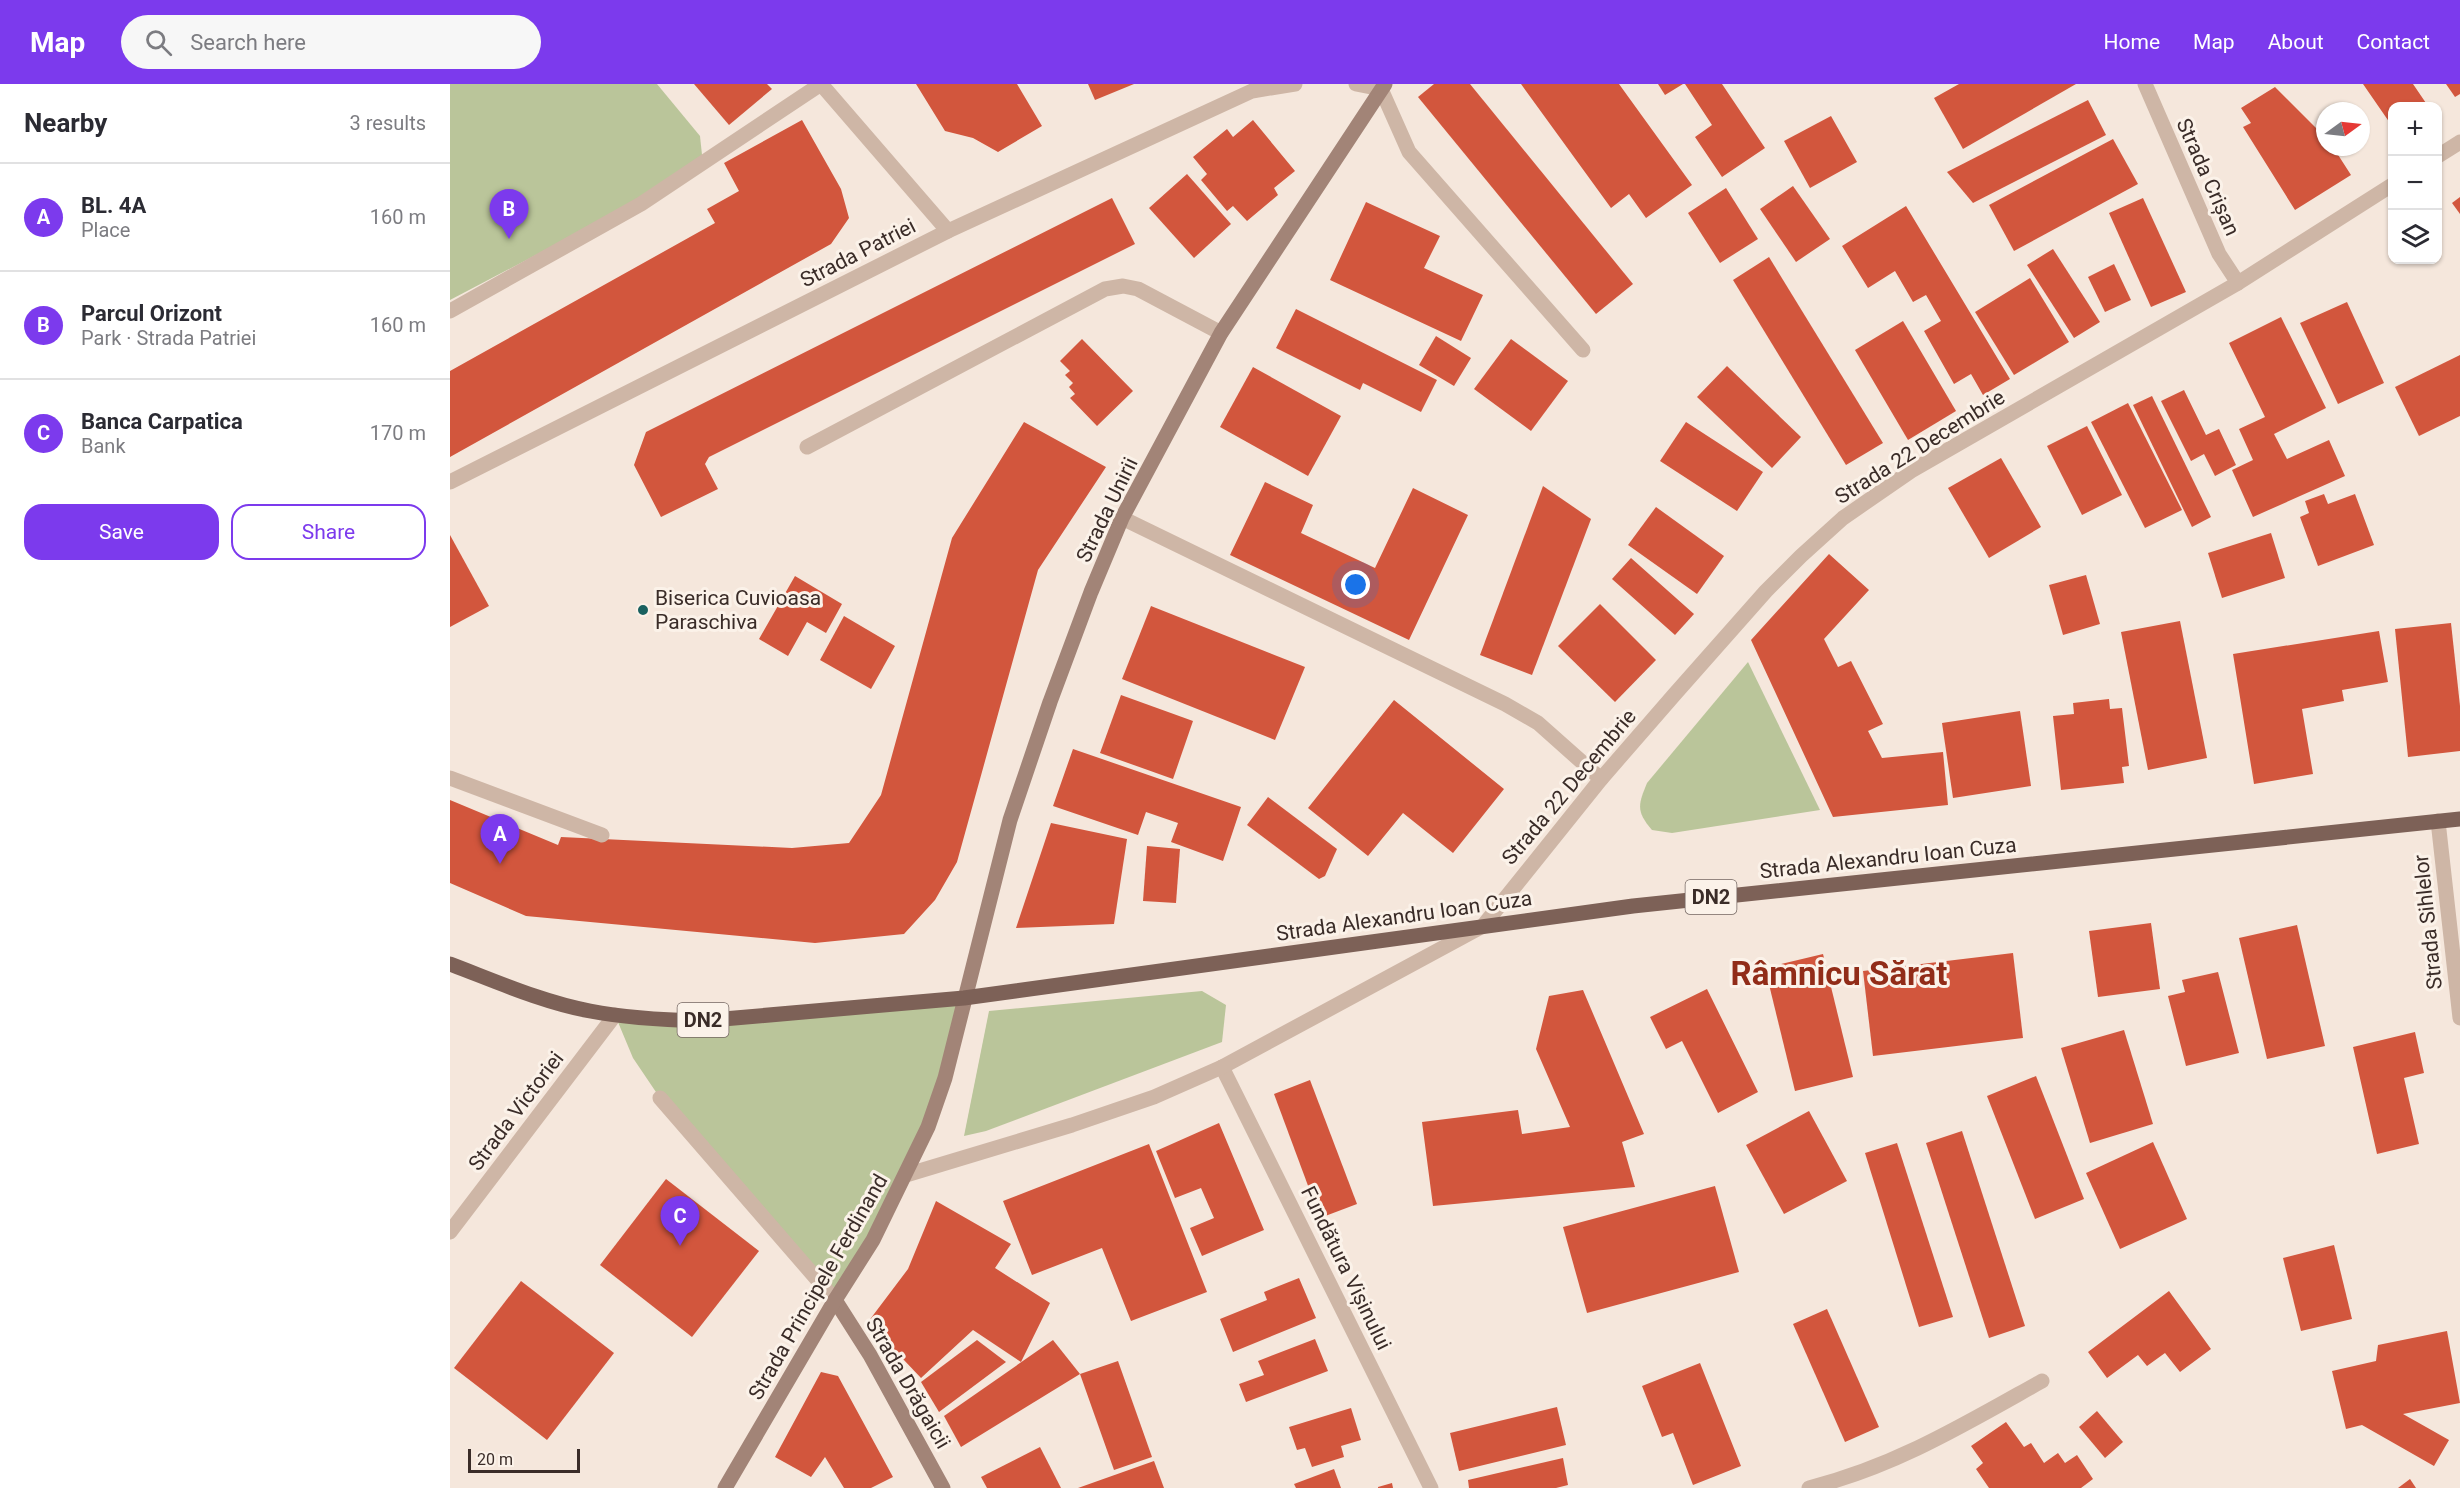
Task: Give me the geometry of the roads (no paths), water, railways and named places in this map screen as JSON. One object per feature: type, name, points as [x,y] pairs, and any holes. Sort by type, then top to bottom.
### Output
[{"type":"main road","name":"Strada Alexandru Ioan Cuza","points":[[964,998],[1633,906],[2460,819]]},
{"type":"main road","name":"DN2","points":[[450,964],[543,998],[588,1011],[659,1020],[700,1021],[964,998]]},
{"type":"street","points":[[450,311],[640,204],[821,84],[948,231]]},
{"type":"street","name":"Strada Patriei","points":[[450,482],[948,231],[1252,91],[1295,84]]},
{"type":"street","points":[[1356,84],[1383,87],[1409,152],[1583,350]]},
{"type":"street","name":"Strada Crișan","points":[[2145,84],[2218,254],[2238,283]]},
{"type":"street","name":"Strada Unirii","points":[[964,998],[1010,820],[1050,702],[1091,592],[1122,518],[1221,333],[1383,87]]},
{"type":"street","points":[[2442,153],[2460,142]]},
{"type":"street","name":"Strada 22 Decembrie","points":[[1483,926],[1600,779],[1766,591],[1843,518],[1911,471],[2238,283],[2388,188]]},
{"type":"street","points":[[807,447],[1105,289],[1123,286],[1138,289],[1221,333]]},
{"type":"street","points":[[1122,518],[1505,704],[1538,723],[1600,779]]},
{"type":"street","points":[[450,778],[602,835]]},
{"type":"street","name":"Strada Sihlelor","points":[[2438,821],[2460,1018]]},
{"type":"street","points":[[906,1175],[1072,1125],[1154,1097],[1222,1067],[1483,926]]},
{"type":"street","name":"Strada Principele Ferdinand","points":[[725,1488],[835,1300],[873,1240],[906,1175],[928,1127],[945,1078],[964,998]]},
{"type":"street","name":"Strada Victoriei","points":[[450,1232],[615,1015]]},
{"type":"street","name":"Fundătura Vișinului","points":[[1222,1067],[1431,1488]]},
{"type":"street","points":[[660,1098],[835,1300]]},
{"type":"street","name":"Strada Drăgaicii","points":[[835,1300],[870,1355],[944,1488]]},
{"type":"street","points":[[1809,1488],[1872,1469],[1920,1448],[2042,1381]]},
{"type":"place","name":"Parcul Orizont","points":[[509,239]]},
{"type":"place","name":"Biserica Cuvioasa Paraschiva","points":[[643,610]]},
{"type":"place","name":"BL. 4A","points":[[500,864]]},
{"type":"place","name":"Banca Carpatica","points":[[680,1246]]},
{"type":"district","name":"Râmnicu Sărat","points":[[1839,973]]}]
